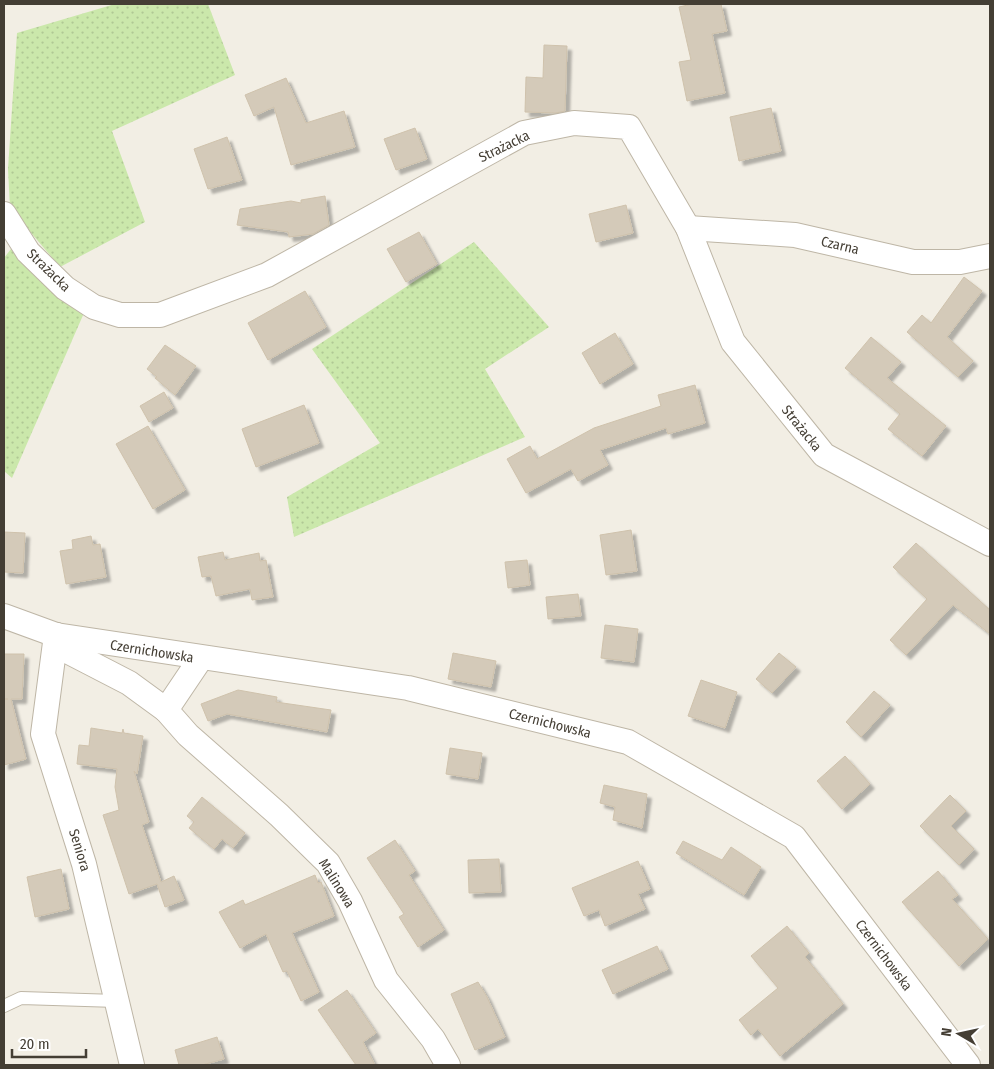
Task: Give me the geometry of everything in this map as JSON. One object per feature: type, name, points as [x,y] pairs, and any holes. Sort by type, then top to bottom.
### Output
[{"type":"street","name":"Strażacka","points":[[4,214],[28,252],[64,288],[94,307],[120,315],[160,315],[267,276],[524,134],[574,123],[629,127],[688,228],[733,342],[824,455],[990,544]]},
{"type":"street","name":"Czarna","points":[[688,228],[795,235],[913,262],[960,262],[990,256]]},
{"type":"street","name":"Czernichowska","points":[[4,616],[56,636],[408,688],[628,742],[794,837],[968,1065]]},
{"type":"street","name":"Malinowa","points":[[56,636],[69,652],[129,683],[166,710],[188,735],[279,815],[328,863],[350,901],[386,980],[433,1039],[448,1065]]},
{"type":"street","name":"Seniora","points":[[56,636],[43,734],[84,864],[132,1065]]},
{"type":"street","points":[[166,710],[202,658]]},
{"type":"lane","points":[[4,1006],[21,998],[117,1001]]},
{"type":"green space","points":[[115,4],[208,4],[235,75],[112,131],[145,222],[60,267],[10,208],[8,169],[17,33]]},
{"type":"green space","points":[[474,242],[549,327],[485,369],[525,437],[294,537],[287,497],[380,443],[312,349]]},
{"type":"green space","points":[[14,245],[84,313],[12,478],[4,471],[4,258]]},
{"type":"building","points":[[692,4],[721,4],[727,31],[712,34],[725,93],[687,101],[679,62],[691,60],[679,7]]},
{"type":"building","points":[[544,45],[567,46],[565,111],[556,113],[525,112],[526,77],[543,78]]},
{"type":"building","points":[[286,78],[306,123],[344,111],[355,147],[291,165],[274,107],[254,116],[245,95]]},
{"type":"building","points":[[771,108],[781,151],[739,161],[730,117]]},
{"type":"building","points":[[415,128],[427,159],[396,170],[384,139]]},
{"type":"building","points":[[227,137],[242,180],[208,189],[194,149]]},
{"type":"building","points":[[325,196],[329,225],[313,234],[289,237],[288,232],[237,225],[240,209],[291,201],[301,203],[301,200]]},
{"type":"building","points":[[626,205],[633,233],[596,242],[589,214]]},
{"type":"building","points":[[419,232],[437,264],[406,282],[387,249]]},
{"type":"building","points":[[964,277],[982,291],[947,337],[973,361],[958,377],[907,332],[922,315],[931,323]]},
{"type":"building","points":[[305,291],[326,327],[268,360],[248,323]]},
{"type":"building","points":[[615,333],[633,364],[600,384],[582,353]]},
{"type":"building","points":[[871,337],[901,362],[887,378],[946,426],[922,456],[888,429],[900,414],[845,368]]},
{"type":"building","points":[[165,345],[196,366],[175,395],[147,369]]},
{"type":"building","points":[[695,385],[705,423],[668,434],[666,428],[600,450],[608,465],[578,481],[571,469],[526,493],[507,459],[530,446],[537,459],[594,428],[661,406],[658,395]]},
{"type":"building","points":[[164,392],[173,408],[149,422],[140,406]]},
{"type":"building","points":[[304,405],[319,443],[256,467],[242,429]]},
{"type":"building","points":[[148,426],[185,490],[153,509],[116,444]]},
{"type":"building","points":[[631,530],[637,571],[606,575],[600,535]]},
{"type":"building","points":[[4,532],[25,533],[23,573],[4,572]]},
{"type":"building","points":[[91,536],[93,545],[100,544],[106,577],[66,584],[60,551],[73,549],[72,540]]},
{"type":"building","points":[[916,543],[990,610],[990,634],[953,605],[906,655],[890,640],[927,599],[893,567]]},
{"type":"building","points":[[223,552],[225,560],[259,553],[260,561],[266,560],[273,597],[252,600],[250,589],[216,596],[211,576],[202,577],[198,557]]},
{"type":"building","points":[[527,560],[530,585],[508,588],[505,562]]},
{"type":"building","points":[[578,594],[581,616],[548,619],[546,597]]},
{"type":"building","points":[[605,625],[638,629],[634,662],[601,658]]},
{"type":"building","points":[[453,653],[496,661],[491,687],[448,679]]},
{"type":"building","points":[[779,653],[796,667],[772,693],[756,679]]},
{"type":"building","points":[[4,654],[24,654],[22,699],[11,699],[26,759],[4,765],[4,699]]},
{"type":"building","points":[[701,680],[737,692],[725,728],[688,716]]},
{"type":"building","points":[[238,690],[277,697],[276,702],[331,710],[327,732],[227,714],[208,721],[201,704]]},
{"type":"building","points":[[874,691],[890,705],[861,737],[846,722]]},
{"type":"building","points":[[91,728],[122,733],[123,729],[124,733],[143,736],[137,774],[134,771],[149,822],[142,825],[161,882],[174,876],[184,900],[165,907],[157,884],[129,894],[103,815],[119,810],[115,787],[117,769],[77,764],[79,745],[89,746]]},
{"type":"building","points":[[450,748],[482,753],[478,779],[446,774]]},
{"type":"building","points":[[845,756],[870,784],[842,809],[817,781]]},
{"type":"building","points":[[604,785],[647,794],[642,828],[613,820],[615,807],[600,803]]},
{"type":"building","points":[[950,795],[966,811],[951,826],[974,849],[959,865],[920,826]]},
{"type":"building","points":[[202,797],[245,833],[233,848],[222,839],[214,849],[189,828],[194,822],[187,816]]},
{"type":"building","points":[[395,840],[415,871],[409,875],[444,930],[418,947],[399,917],[404,914],[367,858]]},
{"type":"building","points":[[683,841],[722,860],[731,847],[761,867],[744,895],[676,853]]},
{"type":"building","points":[[499,859],[501,892],[469,893],[468,860]]},
{"type":"building","points":[[638,861],[650,889],[638,894],[645,909],[605,926],[599,910],[584,916],[572,888]]},
{"type":"building","points":[[61,869],[69,909],[35,917],[27,877]]},
{"type":"building","points":[[938,871],[958,895],[952,899],[988,939],[959,966],[902,902]]},
{"type":"building","points":[[315,875],[318,883],[321,882],[334,916],[292,933],[319,992],[301,1001],[287,971],[283,972],[266,934],[240,948],[219,912],[243,900],[245,905]]},
{"type":"building","points":[[787,926],[809,953],[805,957],[843,1004],[780,1056],[758,1029],[751,1035],[739,1020],[778,988],[751,956]]},
{"type":"building","points":[[657,946],[668,969],[613,994],[602,970]]},
{"type":"building","points":[[478,982],[505,1037],[475,1050],[451,994]]},
{"type":"building","points":[[347,990],[376,1033],[363,1042],[375,1065],[356,1065],[318,1010]]},
{"type":"building","points":[[217,1037],[224,1059],[202,1065],[179,1065],[175,1050]]}]
